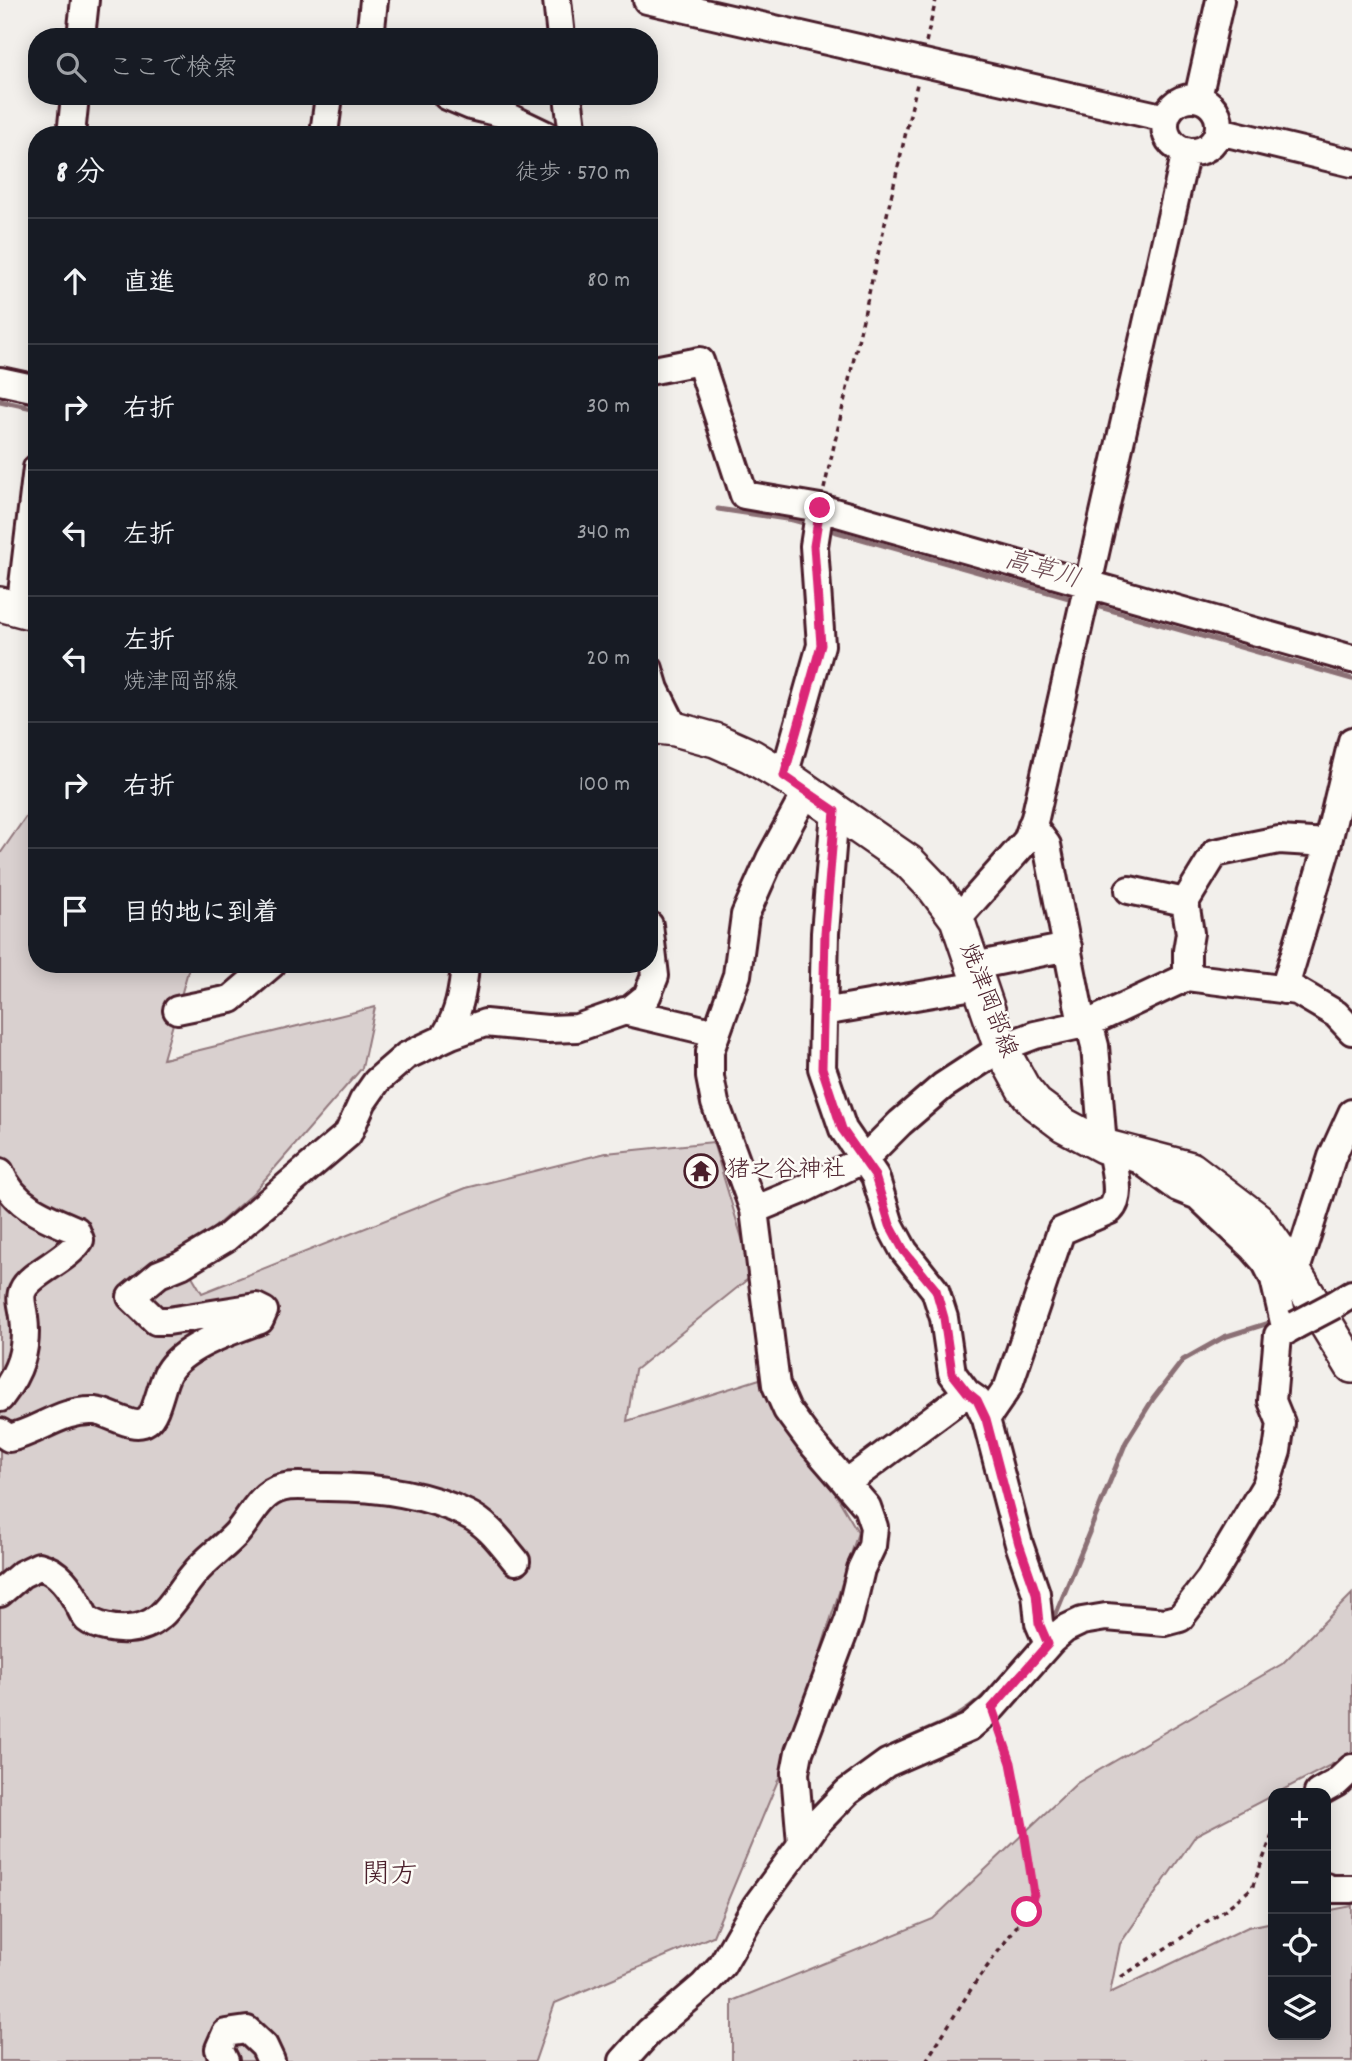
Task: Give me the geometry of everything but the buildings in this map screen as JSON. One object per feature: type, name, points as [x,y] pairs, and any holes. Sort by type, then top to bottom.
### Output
[{"type":"main road","name":"焼津岡部線","points":[[662,728],[715,740],[751,756],[796,783],[909,862],[934,888],[957,919],[1001,1048],[1023,1088],[1036,1104],[1064,1125],[1114,1149],[1191,1169],[1237,1202],[1258,1220],[1295,1273],[1352,1366]]},
{"type":"street","points":[[82,28],[85,0]]},
{"type":"street","points":[[371,28],[374,0]]},
{"type":"street","points":[[557,0],[560,28]]},
{"type":"street","points":[[647,0],[1166,118]]},
{"type":"street","points":[[1198,98],[1220,0]]},
{"type":"street","points":[[1198,98],[1214,108],[1220,122],[1219,131],[1205,149],[1186,151],[1168,138],[1166,118],[1178,102],[1198,98]]},
{"type":"street","points":[[72,126],[74,105]]},
{"type":"street","points":[[325,126],[328,105]]},
{"type":"street","points":[[468,105],[500,113],[527,126]]},
{"type":"street","points":[[569,105],[572,126]]},
{"type":"street","points":[[1219,131],[1352,163]]},
{"type":"street","points":[[957,919],[1027,840],[1032,825],[1186,151]]},
{"type":"street","points":[[658,369],[700,361],[744,495],[818,520],[1352,659]]},
{"type":"street","points":[[0,380],[28,387]]},
{"type":"street","points":[[801,1843],[795,1773],[799,1752],[849,1619],[861,1569],[872,1546],[874,1527],[867,1507],[787,1410],[776,1385],[754,1210],[712,1090],[710,1051],[737,975],[745,915],[770,859],[796,783],[821,645],[818,520]]},
{"type":"street","points":[[19,609],[28,538]]},
{"type":"street","points":[[658,706],[662,728]]},
{"type":"street","points":[[1284,990],[1328,844],[1352,741]]},
{"type":"street","points":[[835,811],[825,933],[822,1068],[842,1129],[875,1176],[890,1225],[904,1251],[936,1290],[944,1318],[952,1373],[977,1400],[986,1419],[1019,1544],[1036,1593],[1039,1623],[1048,1644]]},
{"type":"street","points":[[986,1419],[1008,1387],[1060,1231],[1110,1210],[1116,1204],[1117,1194],[1114,1149],[1095,1046],[1085,1024],[1047,845],[1032,825]]},
{"type":"street","points":[[1187,977],[1190,933],[1185,902],[1214,853],[1279,840],[1328,844]]},
{"type":"street","points":[[1129,890],[1185,902]]},
{"type":"street","points":[[823,1012],[976,976],[1068,947]]},
{"type":"street","points":[[177,1010],[231,999],[261,973]]},
{"type":"street","points":[[444,1038],[454,1022],[462,999],[465,973]]},
{"type":"street","points":[[0,1432],[9,1438],[25,1434],[71,1412],[98,1411],[139,1424],[147,1421],[153,1414],[169,1370],[188,1353],[217,1337],[260,1320],[264,1311],[256,1307],[156,1321],[131,1297],[159,1274],[181,1265],[226,1238],[348,1134],[363,1101],[377,1081],[406,1056],[485,1023],[547,1029],[577,1028],[631,1009],[647,996],[655,973]]},
{"type":"street","points":[[754,1210],[800,1191],[864,1159],[943,1086],[1001,1048],[1035,1035],[1085,1024],[1187,977],[1297,991],[1336,1014],[1352,1031]]},
{"type":"street","points":[[624,1011],[716,1033]]},
{"type":"street","points":[[1295,1273],[1332,1157],[1352,1113]]},
{"type":"street","points":[[1114,1149],[1178,1188],[1198,1196],[1252,1247],[1266,1263],[1274,1279],[1291,1328]]},
{"type":"street","points":[[0,1172],[22,1204],[40,1215],[76,1230],[80,1240],[74,1250],[24,1286],[21,1297],[26,1347],[20,1365],[0,1398]]},
{"type":"street","points":[[623,2061],[649,2032],[704,1986],[722,1965],[756,1906],[801,1843],[847,1792],[887,1763],[970,1727],[992,1708],[1048,1644],[1065,1629],[1082,1620],[1106,1617],[1165,1622],[1180,1618],[1202,1589],[1266,1485],[1277,1451],[1281,1423],[1272,1401],[1278,1335],[1343,1300]]},
{"type":"street","points":[[846,1483],[967,1392]]},
{"type":"street","points":[[0,1593],[22,1574],[39,1566],[59,1576],[72,1591],[86,1618],[108,1628],[129,1629],[146,1626],[168,1610],[192,1576],[236,1534],[266,1495],[293,1485],[357,1486],[449,1506],[469,1515],[493,1532],[516,1561]]},
{"type":"street","points":[[1327,1788],[1352,1768]]},
{"type":"street","points":[[1331,1889],[1352,1889]]},
{"type":"street","points":[[225,2061],[219,2049],[226,2034],[247,2030],[264,2046],[271,2061]]},
{"type":"path","points":[[818,520],[936,0]]},
{"type":"path","points":[[926,2061],[973,1986],[1027,1912],[1034,1894],[1011,1763],[992,1708]]},
{"type":"path","points":[[1121,1977],[1223,1911],[1252,1888],[1268,1846]]},
{"type":"shaded area","points":[[28,813],[28,973],[187,973],[163,1059],[375,1007],[362,1068],[253,1193],[181,1257],[202,1293],[466,1188],[606,1153],[713,1142],[753,1275],[635,1370],[627,1421],[766,1377],[858,1532],[786,1761],[713,1936],[555,2003],[535,2061],[0,2061],[0,854]]},
{"type":"shaded area","points":[[1352,1594],[1352,1750],[1348,1756],[1286,1788],[1268,1788],[1268,1798],[1196,1835],[1120,1944],[1110,1993],[1248,1927],[1268,1923],[1268,2040],[1331,2040],[1331,1910],[1352,1906],[1352,2061],[732,2061],[732,2001],[933,1919],[1077,1783],[1282,1664]]},
{"type":"waterway","name":"高草川","points":[[0,401],[28,407]]},
{"type":"waterway","name":"高草川","points":[[718,509],[811,525]]},
{"type":"waterway","name":"高草川","points":[[823,528],[1076,600]]},
{"type":"waterway","name":"高草川","points":[[1093,605],[1352,679]]},
{"type":"waterway","points":[[1049,1621],[1057,1611],[1126,1442],[1153,1399],[1183,1360],[1224,1337],[1275,1321]]},
{"type":"waterway","points":[[888,1749],[952,1719],[972,1706],[1001,1679],[1036,1637]]},
{"type":"waterway","points":[[847,1777],[867,1762]]},
{"type":"place","name":"猪之谷神社","points":[[701,1171]]},
{"type":"district","name":"関方","points":[[390,1877]]},
{"type":"route","points":[[820,508],[814,546],[821,645],[784,776],[835,811],[825,933],[822,1068],[842,1129],[875,1176],[890,1225],[904,1251],[936,1290],[944,1318],[952,1373],[977,1400],[986,1419],[1019,1544],[1036,1593],[1039,1623],[1048,1644],[992,1708],[1011,1763],[1025,1837],[1034,1894],[1027,1912]]}]
